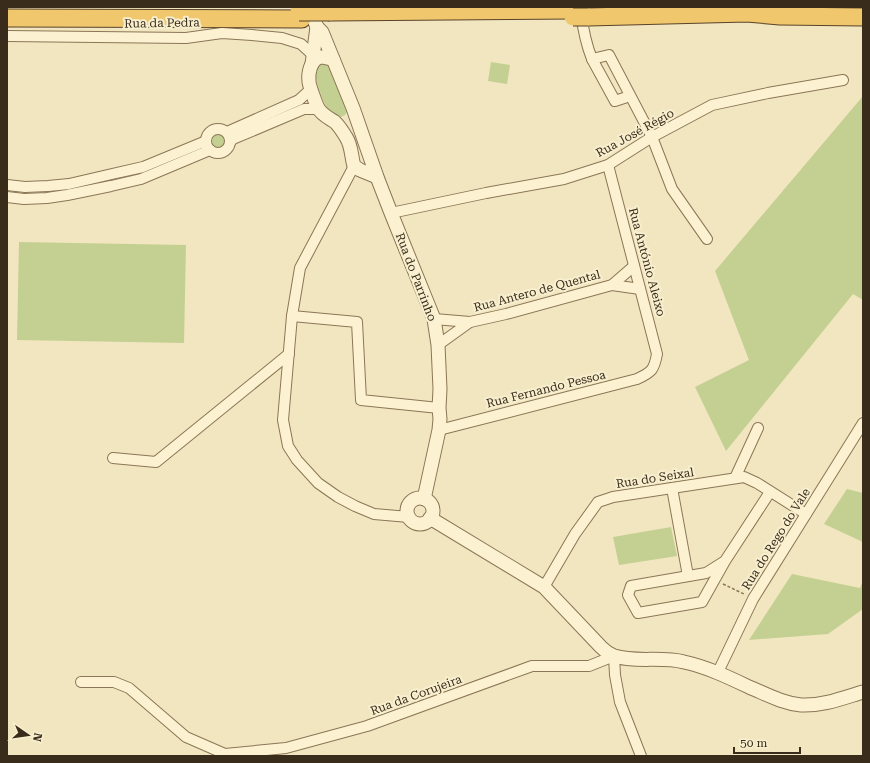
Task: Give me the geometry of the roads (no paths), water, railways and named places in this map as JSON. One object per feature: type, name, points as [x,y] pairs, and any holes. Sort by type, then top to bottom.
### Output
[{"type":"highway","points":[[7,10],[303,13],[326,20],[717,7]]},
{"type":"highway","points":[[580,12],[747,13],[780,16],[863,17]]},
{"type":"highway","points":[[7,18],[303,13]]},
{"type":"street","points":[[580,12],[588,49],[615,101],[630,96]]},
{"type":"street","points":[[326,20],[309,74],[311,90],[319,109],[334,122],[350,144],[352,150],[351,158],[354,166],[377,177]]},
{"type":"street","name":"Rua do Parrinho","points":[[326,20],[322,32],[353,108],[390,213],[434,319],[438,345],[440,419],[424,499]]},
{"type":"street","name":"Rua da Pedra","points":[[7,36],[186,38],[222,33],[245,34],[282,38],[301,44],[313,59]]},
{"type":"street","points":[[592,59],[609,55],[652,137],[672,189],[708,239]]},
{"type":"street","points":[[313,59],[316,60],[322,57],[333,59]]},
{"type":"street","name":"Rua José Régio","points":[[390,213],[486,193],[564,179],[608,165],[652,137],[712,105],[768,93],[843,80]]},
{"type":"street","points":[[311,90],[299,100],[234,128],[229,136],[230,146],[222,153],[216,154],[208,146],[208,134],[213,130],[220,129],[229,136],[233,139],[304,109],[319,109]]},
{"type":"street","points":[[334,122],[341,122],[346,119],[350,116],[353,108]]},
{"type":"street","points":[[7,185],[25,187],[69,184],[143,167],[208,146]]},
{"type":"street","points":[[7,197],[24,199],[46,198],[141,179],[208,146]]},
{"type":"street","name":"Rua António Aleixo","points":[[608,165],[657,354],[655,367]]},
{"type":"street","points":[[354,166],[300,268],[292,316],[283,420],[288,446],[318,483],[338,497],[374,514],[408,517]]},
{"type":"street","name":"Rua Antero de Quental","points":[[612,285],[634,266]]},
{"type":"street","name":"Rua Antero de Quental","points":[[434,319],[470,322],[527,309],[612,285],[640,289]]},
{"type":"street","points":[[292,316],[357,322],[361,400],[439,408]]},
{"type":"street","name":"Rua Antero de Quental","points":[[438,345],[470,322]]},
{"type":"street","points":[[113,458],[156,462],[288,354]]},
{"type":"street","name":"Rua Fernando Pessoa","points":[[439,430],[637,379],[647,375],[655,367]]},
{"type":"street","name":"Rua do Rego do Vale","points":[[718,672],[753,599],[863,422]]},
{"type":"street","points":[[735,478],[758,428]]},
{"type":"street","name":"Rua do Seixal","points":[[544,587],[575,534],[598,502],[613,497],[744,477],[757,483],[806,514]]},
{"type":"street","points":[[672,488],[688,576]]},
{"type":"street","points":[[725,561],[706,573],[631,586],[628,595],[638,613],[702,602],[725,561],[770,492]]},
{"type":"street","points":[[415,499],[424,499],[432,507],[432,515],[423,523],[419,524],[411,521],[408,517],[407,509],[411,501],[415,499]]},
{"type":"street","points":[[430,518],[544,587],[601,648],[614,656],[634,659],[682,661],[718,672],[777,699],[801,705],[826,703],[863,692]]},
{"type":"street","points":[[614,656],[615,675],[620,702],[641,756]]},
{"type":"street","name":"Rua da Corujeira","points":[[226,755],[286,748],[367,726],[532,666],[589,666],[614,656]]},
{"type":"street","points":[[81,682],[114,682],[129,688],[186,737],[226,755]]}]
